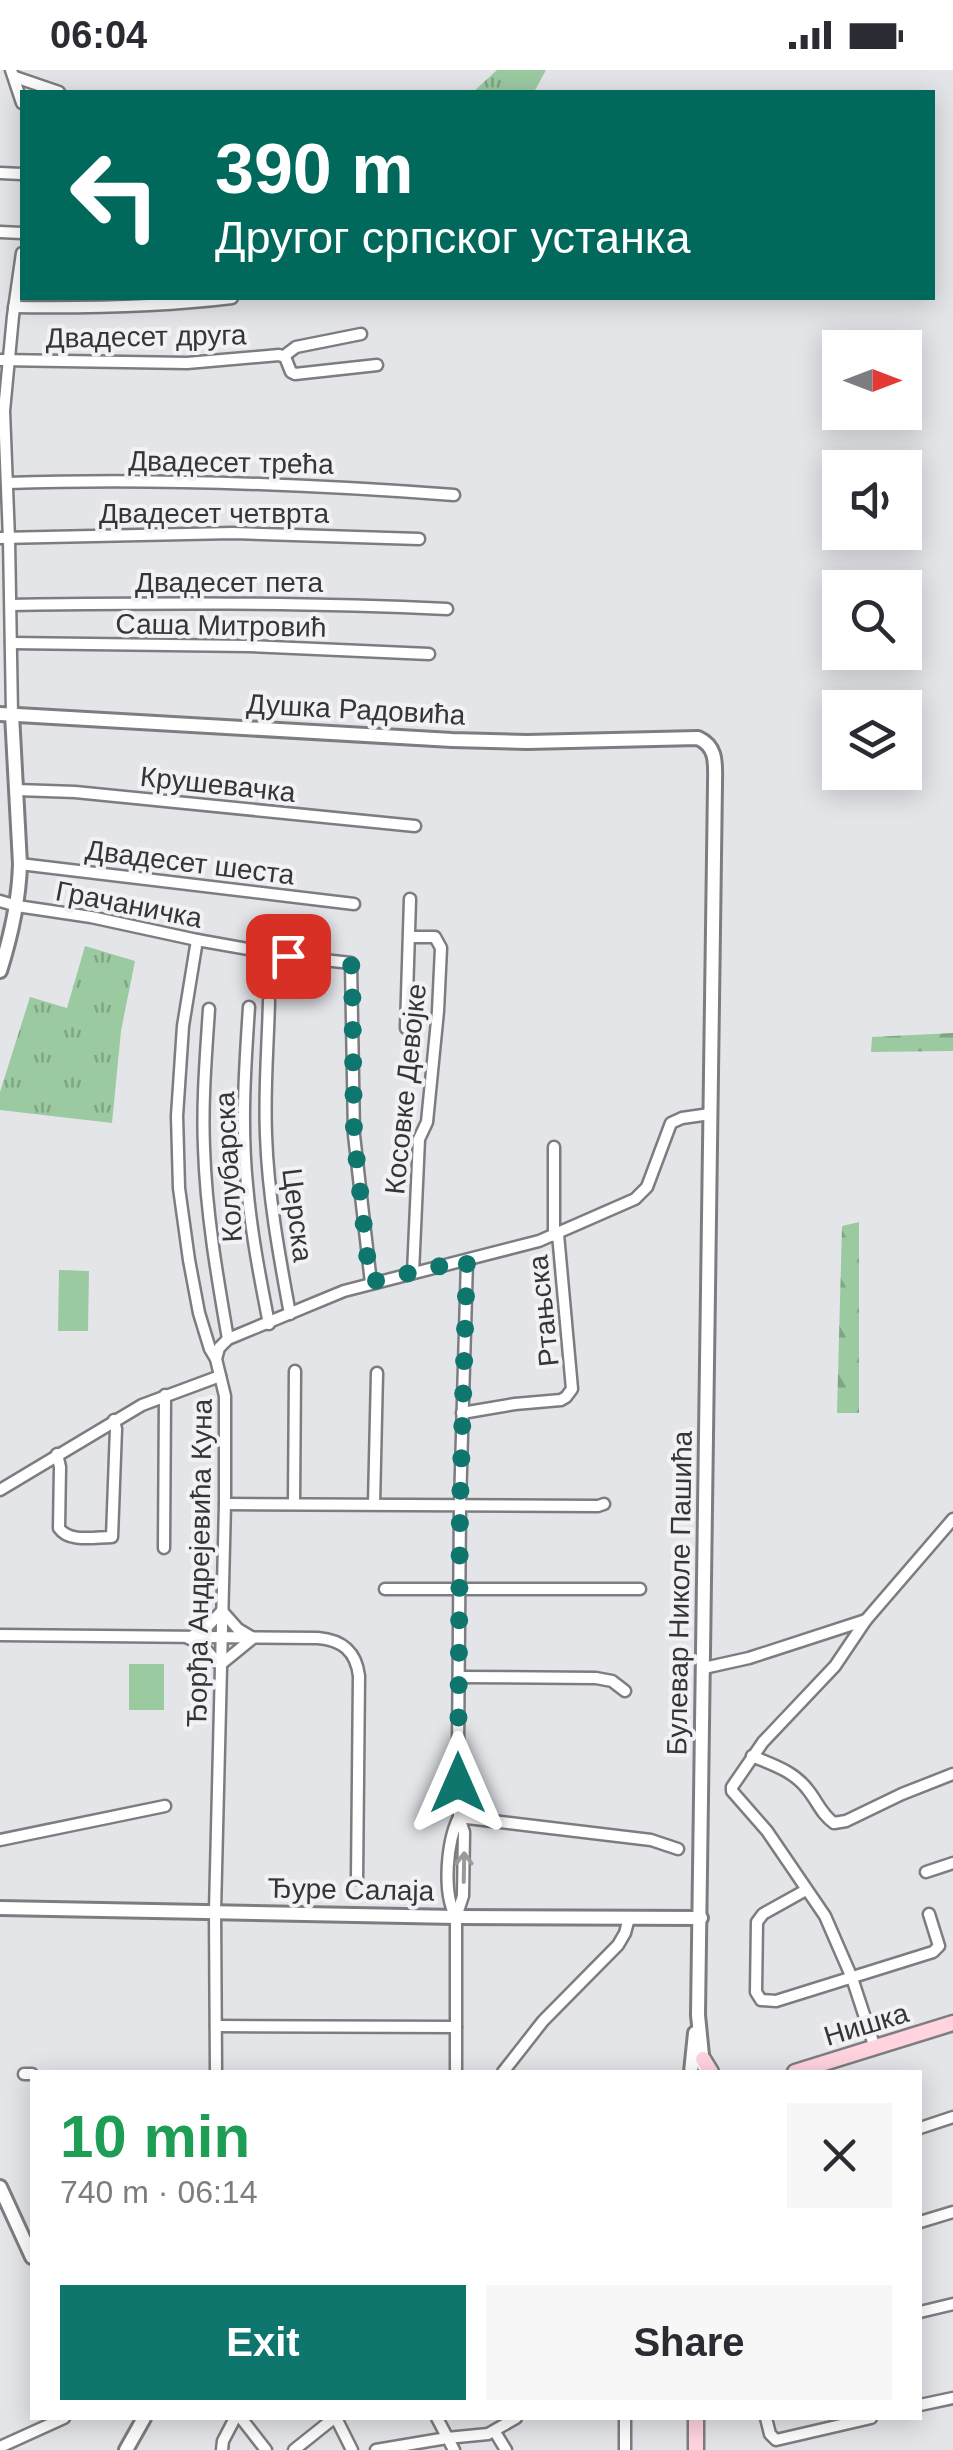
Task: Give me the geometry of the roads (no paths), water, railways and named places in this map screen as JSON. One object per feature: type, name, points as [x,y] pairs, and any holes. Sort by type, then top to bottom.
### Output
[{"type":"main road","name":"Нишка","points":[[812,2070],[953,2023]]},
{"type":"main road","points":[[696,2420],[696,2450]]},
{"type":"street","points":[[13,74],[53,90]]},
{"type":"street","points":[[0,971],[17,906],[20,864],[17,790],[6,714],[11,643],[5,621],[11,605],[2,411],[4,360],[20,266]]},
{"type":"street","points":[[0,314],[213,300]]},
{"type":"street","name":"Двадесет друга","points":[[4,360],[187,363],[284,356],[296,347],[361,334]]},
{"type":"street","name":"Двадесет друга","points":[[284,356],[290,372],[295,374],[378,365]]},
{"type":"street","name":"Двадесет трећа","points":[[5,479],[270,485],[454,495]]},
{"type":"street","name":"Двадесет четврта","points":[[5,538],[233,533],[419,539]]},
{"type":"street","name":"Двадесет пета","points":[[11,605],[220,602],[447,610]]},
{"type":"street","name":"Саша Митровић","points":[[11,643],[249,646],[429,654]]},
{"type":"street","name":"Душка Радовића","points":[[6,714],[471,741],[698,738],[707,742],[715,759],[710,1074]]},
{"type":"street","name":"Крушевачка","points":[[17,790],[75,792],[415,826]]},
{"type":"street","name":"Двадесет шеста","points":[[20,864],[354,904]]},
{"type":"street","name":"Косовке Девојке","points":[[406,1028],[410,899]]},
{"type":"street","name":"Грачаничка","points":[[0,901],[197,940],[350,963],[354,1135],[370,1282]]},
{"type":"street","name":"Косовке Девојке","points":[[410,937],[435,937],[441,948],[427,1122],[418,1139],[413,1274]]},
{"type":"street","name":"Ђорђа Андрејевића Куна","points":[[197,940],[183,1026],[177,1116],[179,1188],[198,1313],[226,1396],[216,2070]]},
{"type":"street","name":"Церска","points":[[269,1001],[268,1177],[290,1314]]},
{"type":"street","name":"Колубарска","points":[[249,1007],[244,1129],[247,1186],[269,1324]]},
{"type":"street","points":[[208,1008],[204,1088],[206,1177],[228,1339]]},
{"type":"street","name":"Булевар Николе Пашића","points":[[706,2068],[698,2015],[710,1074]]},
{"type":"street","points":[[216,1359],[228,1339],[344,1291],[520,1247],[556,1235],[640,1196],[671,1123],[710,1114]]},
{"type":"street","name":"Ртањска","points":[[462,1413],[561,1400],[572,1389],[556,1235],[554,1147]]},
{"type":"street","points":[[456,2070],[456,1917],[449,1896],[452,1831],[459,1817],[460,1506],[467,1260]]},
{"type":"street","points":[[294,1503],[295,1371]]},
{"type":"street","points":[[374,1504],[376,1373]]},
{"type":"street","points":[[0,1490],[114,1420],[165,1395],[220,1376]]},
{"type":"street","points":[[164,1548],[165,1395]]},
{"type":"street","points":[[57,1454],[61,1532],[68,1537],[112,1536],[114,1420]]},
{"type":"street","points":[[225,1504],[604,1504]]},
{"type":"street","points":[[875,2048],[852,1978],[825,1916],[732,1787],[752,1756],[835,1666],[866,1620],[953,1520]]},
{"type":"street","points":[[385,1589],[640,1589]]},
{"type":"street","points":[[188,1638],[204,1631],[222,1611],[252,1638]]},
{"type":"street","points":[[704,1668],[866,1620]]},
{"type":"street","points":[[0,1636],[330,1639],[344,1646],[356,1659],[360,1676],[358,1879]]},
{"type":"street","points":[[188,1638],[201,1644],[220,1665],[252,1638]]},
{"type":"street","points":[[459,1677],[596,1678],[612,1681],[625,1691]]},
{"type":"street","points":[[752,1756],[796,1778],[827,1818],[838,1824],[953,1774]]},
{"type":"street","points":[[0,1840],[165,1806]]},
{"type":"street","points":[[459,1817],[651,1840],[678,1848]]},
{"type":"street","points":[[926,1872],[953,1863]]},
{"type":"street","points":[[806,1890],[757,1922],[758,1997],[765,2002],[938,1949],[939,1940],[929,1914]]},
{"type":"street","name":"Ђуре Салаја","points":[[0,1908],[701,1918]]},
{"type":"street","points":[[504,2070],[542,2020],[618,1945],[628,1918]]},
{"type":"street","points":[[691,2070],[698,2015]]},
{"type":"street","points":[[216,2026],[456,2027]]},
{"type":"street","points":[[922,2127],[953,2117]]},
{"type":"street","points":[[1,2190],[30,2254]]},
{"type":"street","points":[[922,2221],[953,2212]]},
{"type":"street","points":[[922,2312],[953,2304]]},
{"type":"street","points":[[922,2406],[953,2398]]},
{"type":"street","points":[[0,2446],[59,2420]]},
{"type":"street","points":[[126,2450],[139,2420]]},
{"type":"street","points":[[222,2450],[237,2420]]},
{"type":"street","points":[[240,2420],[266,2450]]},
{"type":"street","points":[[294,2450],[332,2420]]},
{"type":"street","points":[[336,2420],[352,2450]]},
{"type":"street","points":[[438,2420],[454,2450]]},
{"type":"street","points":[[376,2450],[488,2434],[513,2420]]},
{"type":"street","points":[[625,2420],[625,2450]]},
{"type":"street","points":[[766,2420],[776,2440],[862,2420]]},
{"type":"street","points":[[494,2432],[506,2450]]}]
